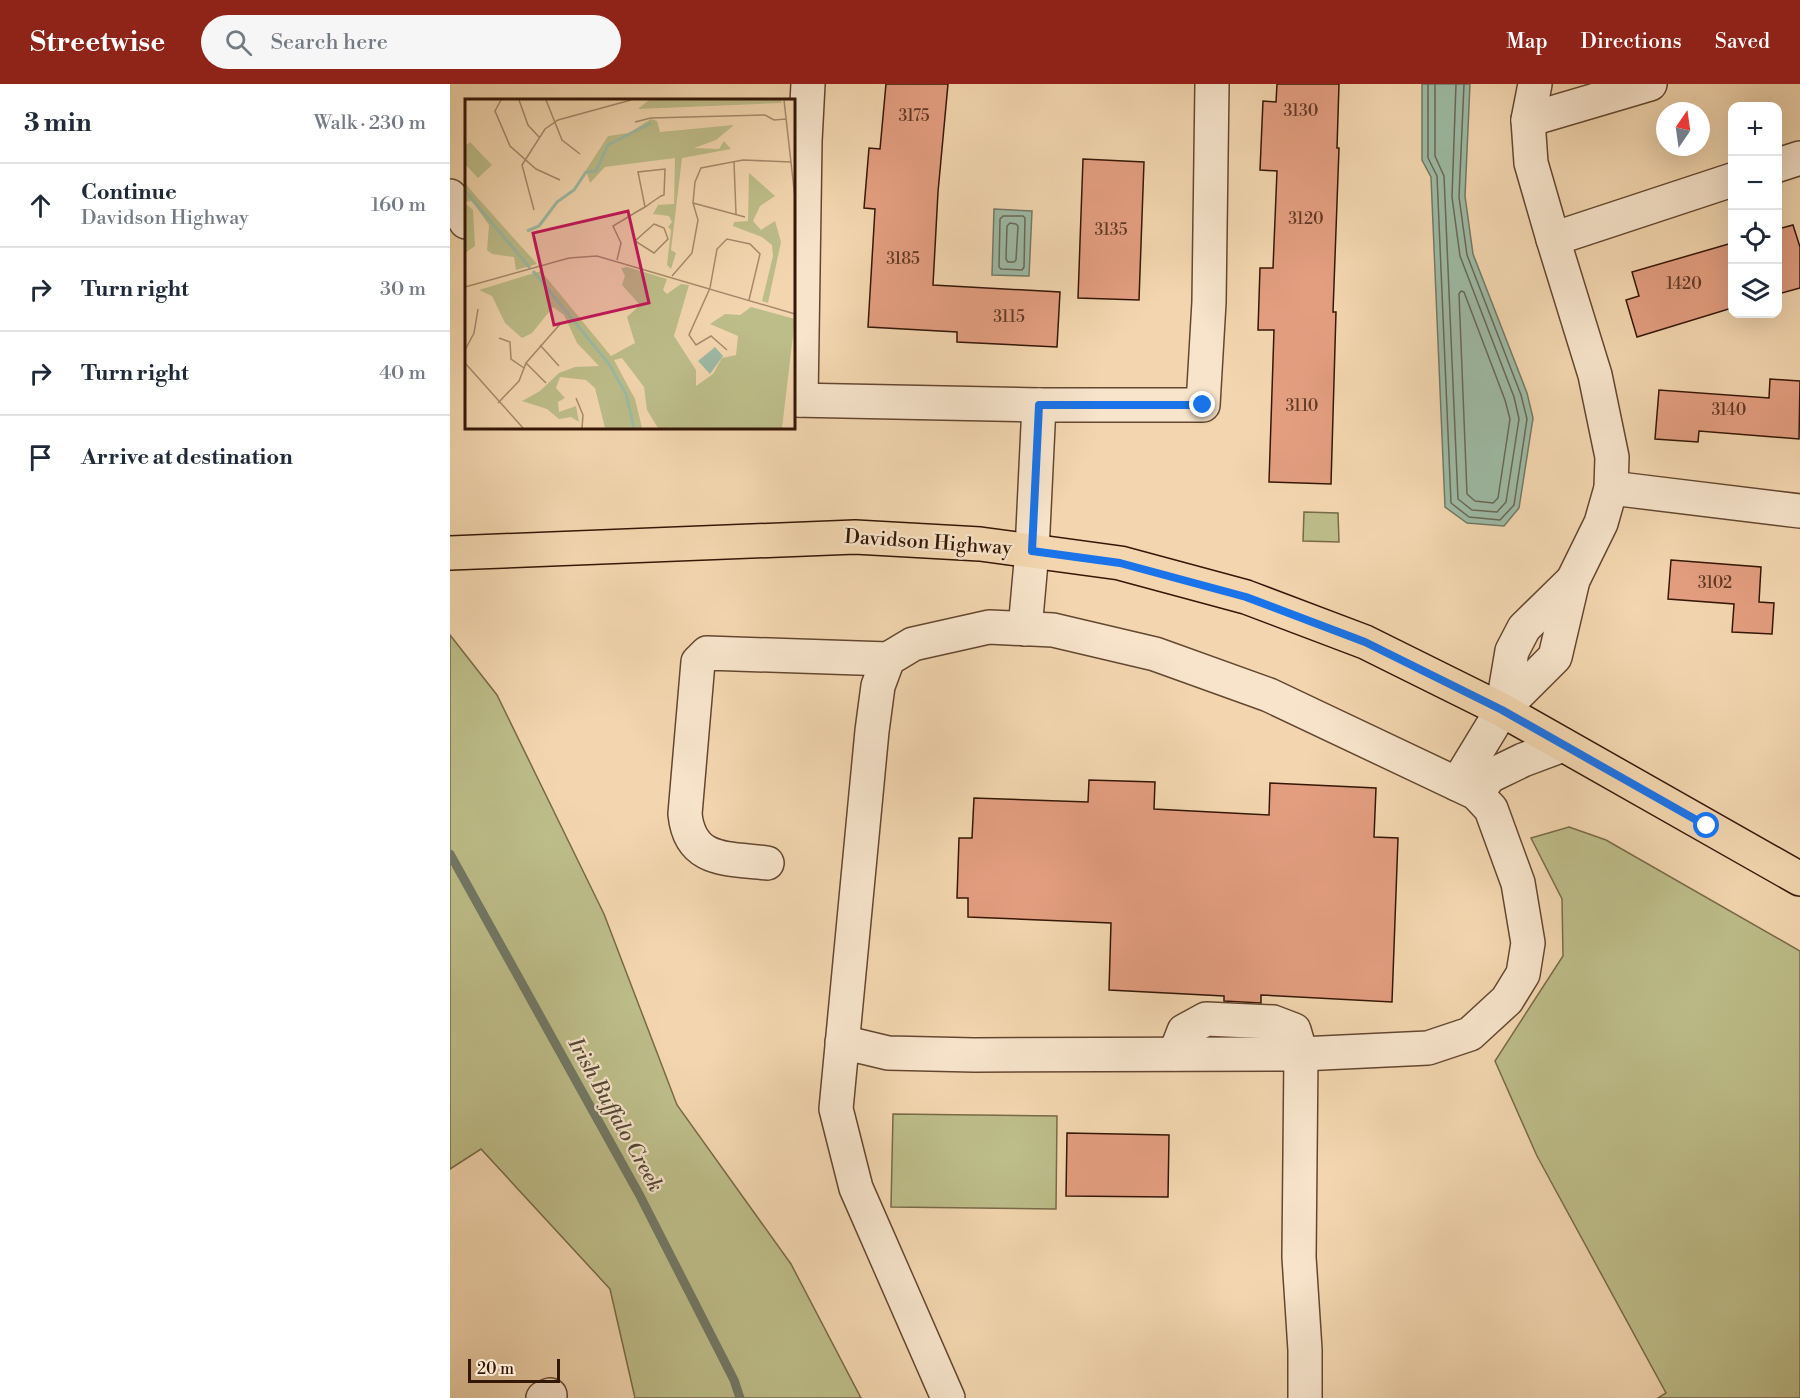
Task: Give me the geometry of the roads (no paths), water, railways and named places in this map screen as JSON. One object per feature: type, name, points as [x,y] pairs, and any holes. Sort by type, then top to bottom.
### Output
[{"type":"main road","name":"Davidson Highway","points":[[450,554],[855,537],[980,544],[1120,563],[1246,597],[1365,642],[1502,710],[1800,879]]},
{"type":"street","points":[[808,84],[797,400],[1039,405],[1203,405],[1209,302],[1212,84]]},
{"type":"street","points":[[1467,788],[1502,710],[1555,657],[1573,580],[1601,523],[1611,488],[1612,457],[1595,375],[1531,163],[1528,120],[1535,84]]},
{"type":"street","points":[[1528,120],[1650,84]]},
{"type":"street","points":[[1782,164],[1800,158]]},
{"type":"street","points":[[1553,239],[1728,181]]},
{"type":"street","points":[[450,196],[465,220]]},
{"type":"street","points":[[1025,629],[1032,551],[1039,405]]},
{"type":"street","points":[[1611,488],[1800,511]]},
{"type":"street","points":[[767,863],[717,857],[700,849],[691,839],[686,827],[694,690],[698,662],[707,653],[888,659],[913,644],[989,627],[1053,630],[1155,654],[1269,695],[1467,788],[1491,809],[1518,883],[1528,943],[1523,974],[1507,1000],[1470,1034],[1428,1048],[1301,1054],[974,1055],[888,1053],[842,1042]]},
{"type":"street","points":[[888,659],[878,686],[873,720],[836,1109],[856,1188],[948,1398]]},
{"type":"street","points":[[1467,788],[1523,760],[1563,745]]},
{"type":"street","points":[[1301,1054],[1299,1257],[1305,1350],[1305,1398]]},
{"type":"water","points":[[1422,84],[1470,84],[1465,196],[1473,254],[1527,393],[1533,418],[1519,508],[1504,526],[1467,523],[1445,507],[1431,177],[1422,160]]},
{"type":"water","points":[[994,209],[1032,211],[1029,276],[992,275]]},
{"type":"waterway","name":"Irish Buffalo Creek","points":[[450,854],[639,1194],[734,1380],[740,1398]]}]
